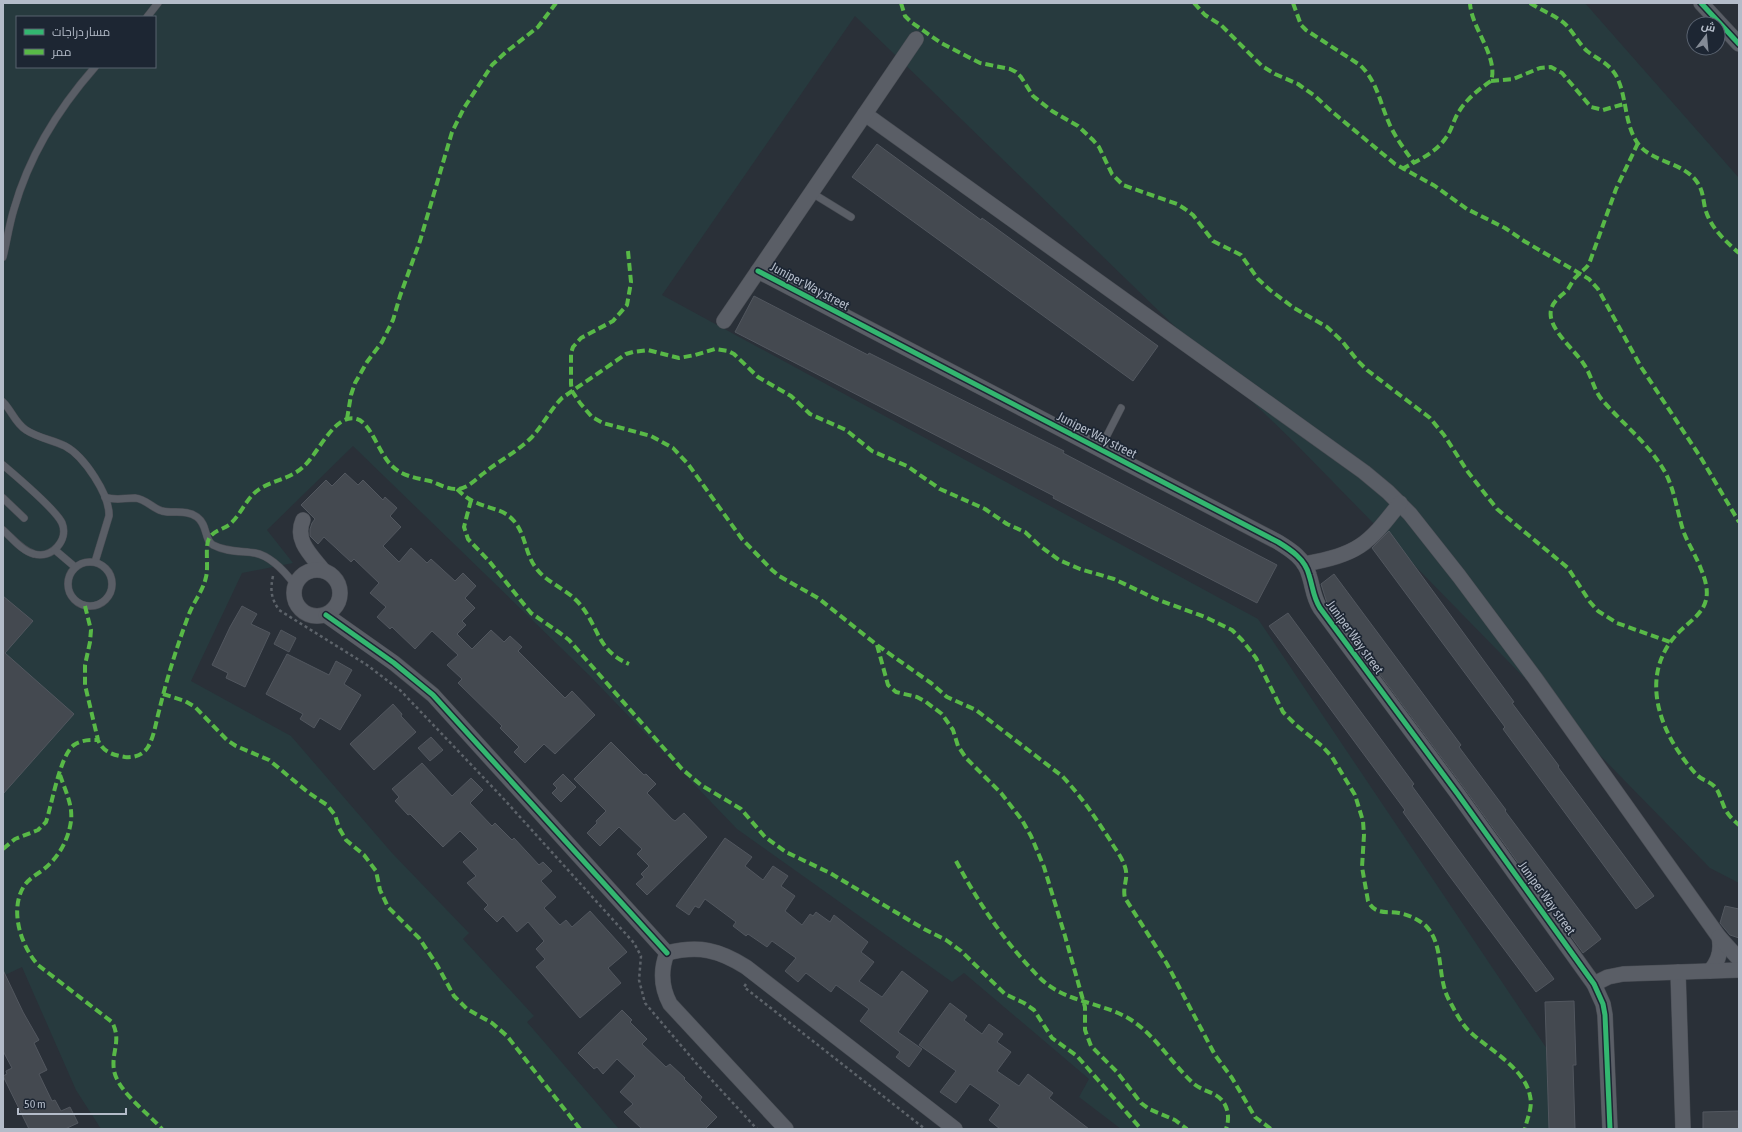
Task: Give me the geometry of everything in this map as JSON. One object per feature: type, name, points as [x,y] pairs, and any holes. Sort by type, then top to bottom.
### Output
[{"type":"street","points":[[1701,3],[1739,44]]},
{"type":"street","name":"Juniper Way street","points":[[724,321],[916,39]]},
{"type":"street","points":[[865,114],[1364,472],[1400,503],[1420,526],[1497,627],[1720,936],[1739,959]]},
{"type":"street","name":"Juniper Way street","points":[[758,271],[1278,542],[1297,555],[1309,574],[1316,601],[1320,608],[1457,793],[1594,984],[1603,1004],[1605,1015],[1610,1129]]},
{"type":"street","points":[[1304,564],[1341,556],[1363,544],[1381,527],[1400,503]]},
{"type":"street","points":[[303,520],[299,528],[299,536],[308,551],[323,570],[333,576],[340,590],[340,598],[332,611],[326,615],[311,616],[304,613],[298,607],[294,593],[295,585],[299,578],[305,574],[312,571],[323,570]]},
{"type":"street","points":[[326,615],[394,663],[433,695],[667,953]]},
{"type":"street","points":[[1710,971],[1718,959],[1721,944],[1720,936]]},
{"type":"street","points":[[667,953],[694,948],[708,950],[728,957],[754,974],[955,1129]]},
{"type":"street","points":[[667,953],[662,973],[662,984],[665,995],[670,1004],[786,1129]]},
{"type":"street","points":[[1594,984],[1608,977],[1623,974],[1739,970]]},
{"type":"street","points":[[1678,972],[1683,1129]]},
{"type":"lane","points":[[148,16],[158,3]]},
{"type":"lane","points":[[3,257],[13,210],[28,169],[51,126],[65,104],[94,68]]},
{"type":"lane","points":[[812,193],[851,217]]},
{"type":"lane","points":[[3,402],[18,424],[32,434],[63,445],[77,454],[88,467],[105,497],[110,510],[94,562]]},
{"type":"lane","name":"Juniper Way street","points":[[1100,449],[1121,408]]},
{"type":"lane","points":[[3,465],[59,517],[64,531],[60,544],[55,550],[42,555],[34,554],[28,551],[3,530]]},
{"type":"lane","points":[[105,497],[115,500],[142,499],[160,510],[172,512],[180,511],[190,514],[202,522],[208,539],[213,545],[240,553],[261,555],[278,567],[295,585]]},
{"type":"lane","points":[[3,498],[24,518]]},
{"type":"lane","points":[[55,550],[75,567]]},
{"type":"lane","points":[[87,562],[94,562],[106,569],[110,575],[112,582],[109,596],[99,605],[92,606],[78,603],[69,593],[68,579],[75,567],[87,562]]},
{"type":"path","points":[[278,567],[274,572],[271,584],[272,599],[279,610],[367,665],[401,691],[501,796],[634,943],[641,956],[639,980],[645,1003],[696,1063],[757,1129]]},
{"type":"path","points":[[754,974],[744,987],[925,1129]]},
{"type":"green space","points":[[3,3],[1585,3],[1739,178],[1739,883],[1710,868],[1295,443],[855,16],[662,295],[1258,619],[1549,1052],[1552,1129],[1121,1129],[1079,1097],[1089,1079],[964,973],[952,982],[737,829],[590,676],[353,446],[267,530],[293,563],[242,573],[191,681],[291,736],[392,853],[469,933],[463,939],[534,1016],[527,1022],[619,1129],[101,1129],[76,1090],[22,967],[3,976]]},
{"type":"building","points":[[877,144],[981,220],[982,218],[1158,346],[1133,381],[852,177]]},
{"type":"building","points":[[754,296],[868,355],[869,353],[1064,451],[1063,453],[1277,565],[1257,603],[1053,498],[1054,496],[735,332]]},
{"type":"building","points":[[345,473],[358,485],[363,480],[383,500],[385,497],[397,508],[390,516],[401,527],[383,546],[399,562],[411,548],[427,563],[431,559],[455,581],[463,573],[476,586],[465,598],[475,608],[462,621],[466,625],[457,634],[472,649],[491,630],[504,642],[510,636],[522,647],[518,651],[565,698],[572,691],[595,715],[555,754],[544,744],[525,763],[514,752],[519,747],[500,728],[502,726],[458,683],[462,679],[447,665],[458,655],[432,631],[415,649],[392,627],[390,629],[377,617],[386,607],[370,593],[379,583],[354,559],[351,562],[324,537],[318,544],[310,536],[310,529],[315,519],[301,505],[326,480],[332,486]]},
{"type":"building","points":[[1389,531],[1514,702],[1512,703],[1559,766],[1558,767],[1654,896],[1636,909],[1503,729],[1505,727],[1372,548]]},
{"type":"building","points":[[1334,574],[1461,745],[1459,747],[1506,810],[1505,811],[1601,939],[1583,953],[1464,788],[1327,603],[1321,584]]},
{"type":"building","points":[[3,596],[33,621],[5,653],[74,714],[3,794]]},
{"type":"building","points":[[242,606],[257,614],[251,624],[270,633],[245,687],[226,678],[228,673],[212,665]]},
{"type":"building","points":[[1288,613],[1414,784],[1412,786],[1554,979],[1536,992],[1448,874],[1403,812],[1405,810],[1269,626]]},
{"type":"building","points":[[281,630],[296,638],[289,652],[274,644]]},
{"type":"building","points":[[287,654],[329,675],[336,661],[352,670],[344,684],[361,695],[340,730],[320,718],[314,728],[300,719],[303,714],[266,694]]},
{"type":"building","points":[[393,704],[402,714],[401,716],[416,732],[374,770],[350,744]]},
{"type":"building","points":[[431,737],[443,750],[430,761],[418,748]]},
{"type":"building","points":[[611,742],[644,775],[646,774],[656,784],[647,793],[672,819],[675,821],[684,813],[707,837],[647,895],[636,884],[644,877],[641,874],[649,866],[637,854],[642,849],[619,827],[600,846],[587,833],[606,811],[574,779]]},
{"type":"building","points":[[422,763],[452,796],[471,778],[483,790],[470,803],[492,826],[495,823],[512,840],[514,838],[539,865],[543,862],[552,871],[541,881],[556,897],[544,908],[560,925],[566,920],[572,927],[590,911],[627,952],[608,968],[621,983],[580,1018],[536,967],[545,959],[536,949],[544,941],[528,922],[517,932],[503,916],[497,922],[484,909],[488,905],[467,883],[476,876],[463,862],[478,849],[460,831],[443,847],[395,801],[399,797],[392,789]]},
{"type":"building","points":[[563,774],[576,787],[561,802],[552,793],[557,788],[553,784]]},
{"type":"building","points":[[725,838],[752,857],[745,866],[763,880],[773,866],[788,876],[781,886],[795,896],[785,911],[802,925],[810,914],[813,916],[816,912],[830,922],[834,915],[868,942],[861,952],[874,962],[859,981],[882,997],[902,971],[928,991],[898,1032],[922,1049],[909,1067],[896,1057],[900,1052],[860,1021],[869,1009],[836,985],[831,992],[806,973],[798,982],[785,971],[796,958],[772,941],[767,947],[748,934],[746,936],[733,926],[736,922],[705,899],[699,908],[695,906],[689,915],[676,906]]},
{"type":"building","points":[[1725,906],[1739,909],[1739,938],[1730,935],[1720,923]]},
{"type":"building","points":[[3,970],[23,1012],[39,1040],[34,1043],[47,1070],[39,1074],[52,1101],[55,1100],[61,1111],[70,1107],[78,1123],[65,1129],[29,1129],[3,1076],[7,1074],[6,1071],[12,1068],[3,1051]]},
{"type":"building","points":[[1574,1001],[1576,1065],[1573,1065],[1575,1129],[1549,1129],[1545,1002]]},
{"type":"building","points":[[950,1003],[967,1016],[964,1020],[982,1034],[989,1024],[1003,1034],[997,1042],[1011,1052],[997,1071],[1019,1086],[1028,1074],[1053,1093],[1049,1098],[1089,1129],[1000,1129],[989,1120],[1000,1105],[970,1084],[956,1103],[940,1092],[956,1071],[919,1045]]},
{"type":"building","points":[[622,1010],[632,1020],[630,1022],[647,1039],[642,1044],[666,1067],[670,1064],[685,1078],[684,1079],[702,1097],[700,1100],[717,1117],[705,1129],[642,1129],[624,1112],[633,1104],[620,1092],[635,1076],[617,1059],[603,1074],[597,1067],[594,1069],[578,1053]]},
{"type":"building","points":[[1739,1111],[1739,1129],[1703,1129],[1703,1112]]},
{"type":"marked path","points":[[347,419],[351,395],[355,383],[367,362],[382,342],[393,320],[420,241],[452,132],[464,108],[492,65],[538,27],[556,3]]},
{"type":"marked path","points":[[901,3],[905,16],[911,22],[941,43],[980,63],[1010,69],[1016,72],[1033,96],[1052,111],[1078,126],[1093,140],[1099,147],[1112,174],[1123,185],[1177,204],[1193,215],[1213,241],[1241,255],[1258,279],[1270,290],[1294,308],[1327,327],[1342,341],[1367,370],[1430,418],[1444,435],[1468,472],[1497,509],[1568,568],[1590,602],[1598,611],[1617,623],[1670,642]]},
{"type":"marked path","points":[[1194,3],[1205,15],[1221,25],[1262,66],[1275,74],[1298,84],[1315,96],[1395,164],[1435,186],[1467,209],[1505,228],[1524,241],[1589,279],[1598,289],[1641,367],[1701,458],[1739,522]]},
{"type":"marked path","points":[[1293,3],[1301,25],[1306,30],[1360,65],[1366,71],[1378,92],[1391,128],[1414,163]]},
{"type":"marked path","points":[[1402,169],[1425,156],[1441,144],[1448,134],[1461,108],[1475,93],[1491,81],[1491,62],[1475,22],[1470,3]]},
{"type":"marked path","points":[[1530,3],[1564,23],[1587,51],[1610,67],[1622,90],[1634,138],[1639,145],[1652,156],[1676,166],[1691,175],[1700,188],[1710,221],[1723,238],[1739,253]]},
{"type":"marked path","points":[[1491,81],[1513,79],[1540,68],[1551,67],[1562,73],[1591,107],[1603,110],[1624,104]]},
{"type":"marked path","points":[[1638,143],[1616,189],[1589,264],[1573,280],[1568,289],[1554,303],[1551,310],[1551,317],[1557,331],[1579,357],[1589,372],[1600,397],[1652,452],[1665,472],[1671,487],[1684,533],[1701,569],[1706,584],[1707,596],[1699,613],[1669,644],[1661,661],[1657,678],[1657,695],[1660,713],[1666,730],[1685,761],[1697,775],[1716,788],[1726,810],[1739,825]]},
{"type":"marked path","points":[[628,251],[631,282],[627,305],[613,321],[581,338],[573,347],[571,353],[572,391],[580,403],[592,417],[603,423],[651,436],[673,448],[688,464],[742,539],[779,576],[818,598],[877,645],[931,683],[947,697],[976,710],[1062,776],[1088,807],[1124,863],[1126,871],[1124,890],[1125,898],[1167,964],[1215,1055],[1232,1078],[1255,1117],[1271,1129]]},
{"type":"marked path","points":[[85,606],[91,630],[85,665],[85,685],[98,740],[106,750],[113,754],[132,757],[144,752],[152,739],[165,686],[180,638],[191,609],[205,582],[207,572],[208,540],[216,532],[229,525],[252,496],[261,488],[294,473],[304,466],[328,435],[341,422],[349,419],[357,419],[367,426],[387,461],[400,472],[448,488],[459,489],[469,485],[532,437],[562,398],[626,354],[648,350],[679,358],[715,349],[728,351],[734,354],[758,377],[791,396],[810,414],[846,430],[872,451],[907,466],[940,489],[985,509],[1007,524],[1025,532],[1040,546],[1059,560],[1080,569],[1114,579],[1156,599],[1205,617],[1232,630],[1256,658],[1283,712],[1296,725],[1322,746],[1332,757],[1355,795],[1363,821],[1364,835],[1362,867],[1368,901],[1374,908],[1381,912],[1399,913],[1410,916],[1426,926],[1432,934],[1438,951],[1442,980],[1448,998],[1460,1020],[1469,1031],[1514,1068],[1527,1086],[1531,1105],[1525,1129]]},
{"type":"marked path","points":[[457,489],[471,500],[506,514],[514,521],[521,532],[532,563],[540,573],[576,600],[589,618],[603,644],[618,658],[629,664]]},
{"type":"marked path","points":[[471,500],[464,527],[468,539],[489,561],[531,613],[569,640],[682,769],[701,785],[741,809],[765,837],[786,852],[830,873],[924,929],[946,940],[961,951],[1005,994],[1024,1003],[1034,1010],[1052,1038],[1077,1056],[1141,1129]]},
{"type":"marked path","points":[[877,645],[888,685],[896,692],[917,697],[942,714],[953,730],[958,746],[966,758],[1001,793],[1022,820],[1031,836],[1044,867],[1065,936],[1085,1007],[1085,1030],[1091,1046],[1117,1072],[1141,1103],[1149,1109],[1175,1120],[1187,1129]]},
{"type":"marked path","points":[[163,694],[185,701],[195,707],[227,740],[236,746],[269,760],[309,793],[327,805],[335,815],[339,828],[346,840],[364,855],[376,871],[380,890],[388,907],[419,938],[437,965],[454,996],[467,1009],[492,1023],[507,1036],[580,1129]]},
{"type":"marked path","points":[[3,849],[15,839],[38,830],[46,822],[57,780],[69,750],[79,742],[98,740]]},
{"type":"marked path","points":[[60,775],[71,809],[70,829],[61,850],[52,862],[31,878],[24,886],[17,906],[17,917],[22,938],[38,965],[112,1022],[116,1035],[113,1064],[116,1078],[127,1094],[162,1129]]},
{"type":"marked path","points":[[956,861],[974,893],[994,923],[1040,978],[1060,992],[1106,1008],[1128,1018],[1138,1025],[1155,1040],[1194,1084],[1221,1099],[1226,1106],[1228,1113],[1228,1123],[1226,1129]]},
{"type":"cycle path","points":[[1701,3],[1739,44]]},
{"type":"cycle path","points":[[758,271],[1278,542],[1288,548],[1301,560],[1307,569],[1314,596],[1320,608],[1457,793],[1594,984],[1603,1004],[1605,1015],[1610,1129]]},
{"type":"cycle path","points":[[326,615],[394,663],[433,695],[667,953]]}]
